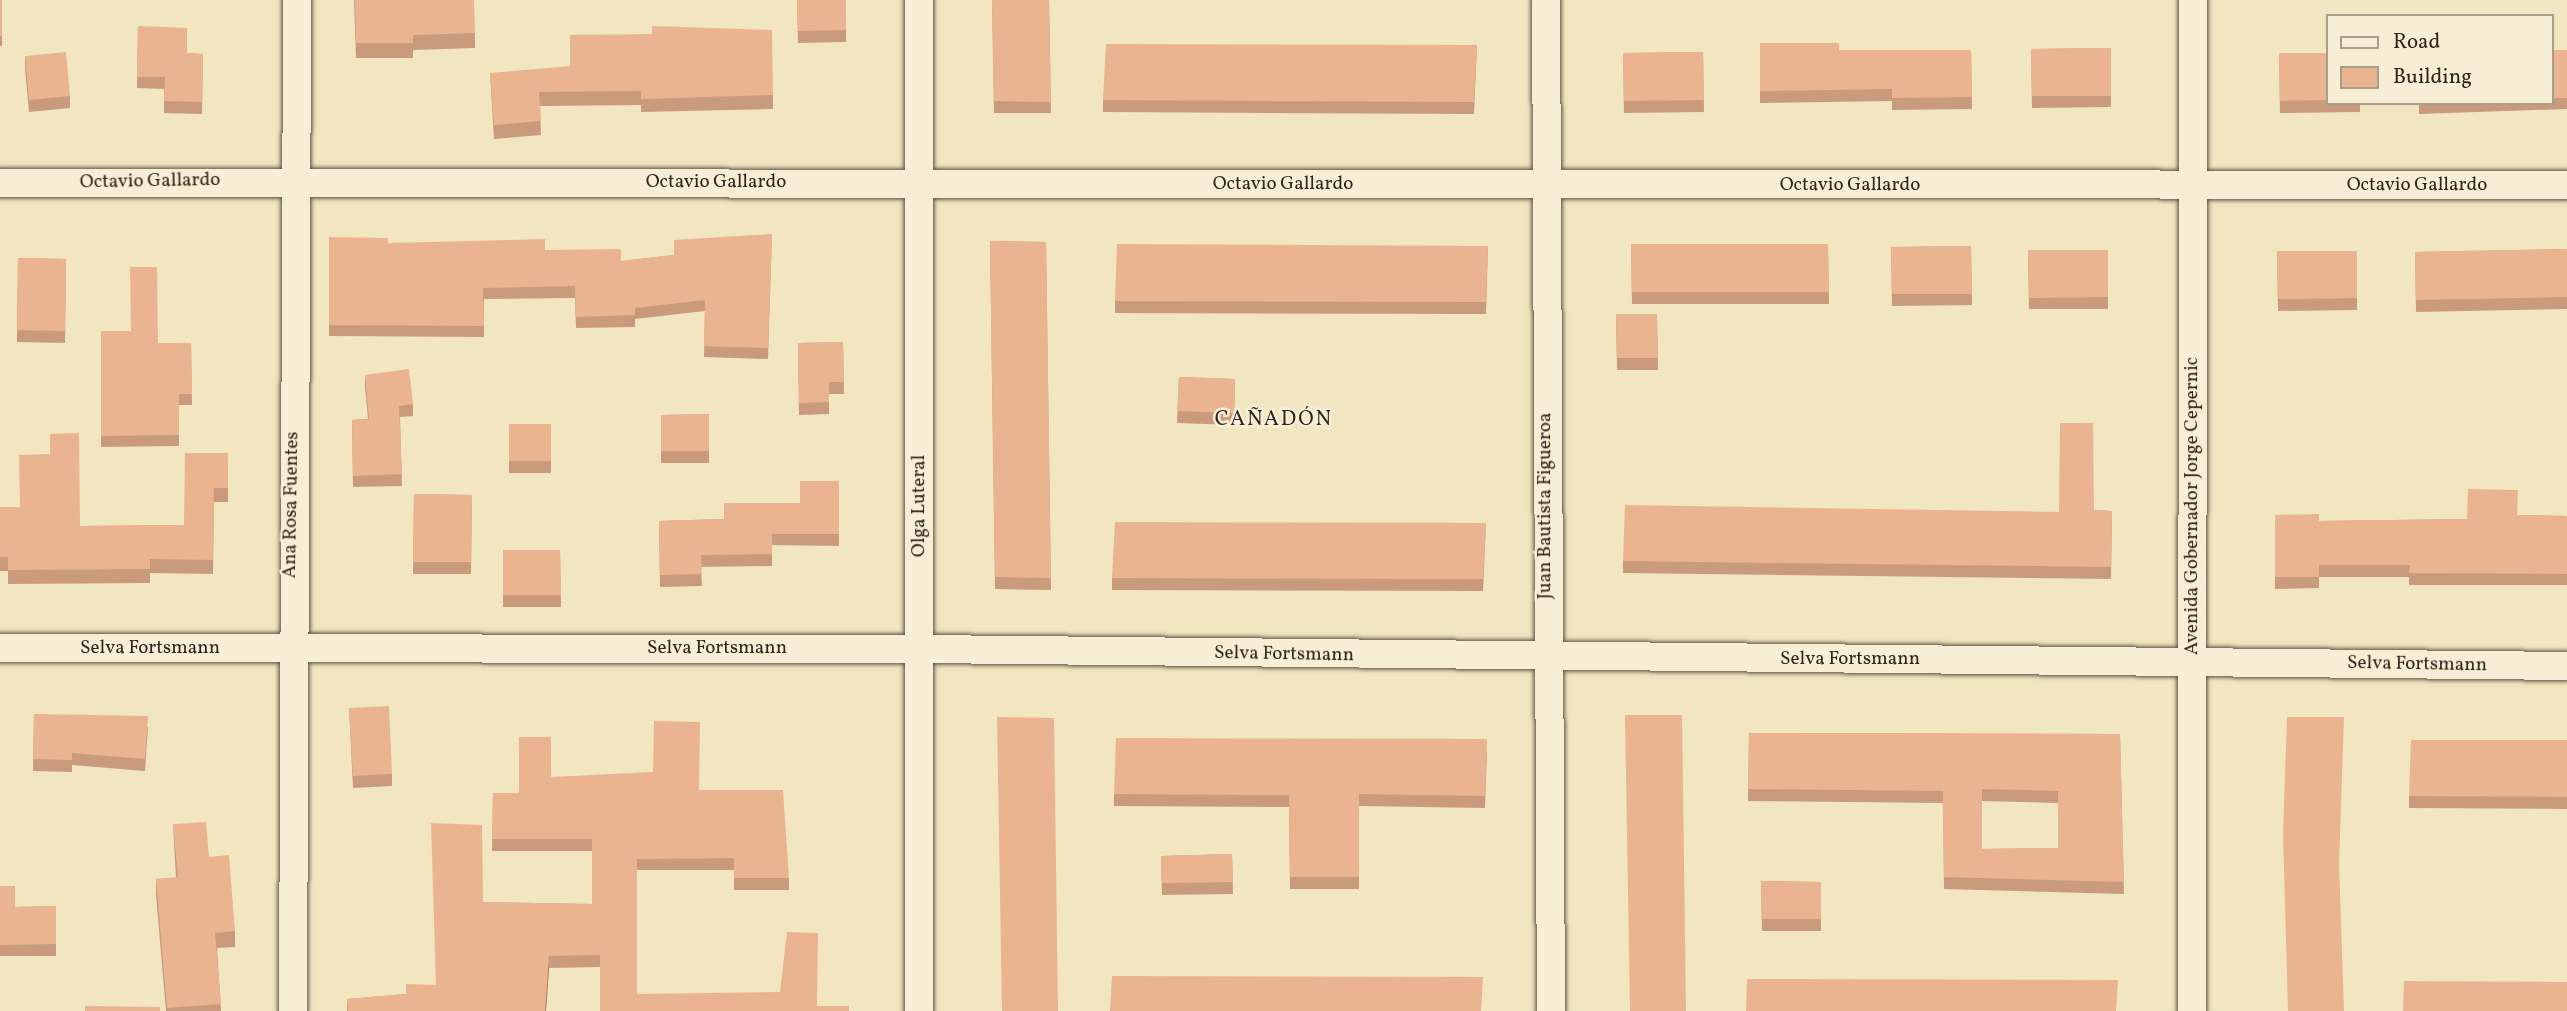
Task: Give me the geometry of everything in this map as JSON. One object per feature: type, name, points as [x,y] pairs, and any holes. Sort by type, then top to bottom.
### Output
[{"type":"street","name":"Ana Rosa Fuentes","points":[[293,1011],[291,649],[297,0]]},
{"type":"street","name":"Olga Luteral","points":[[919,0],[919,1011]]},
{"type":"street","name":"Juan Bautista Figueroa","points":[[1546,0],[1550,1011]]},
{"type":"street","name":"Avenida Gobernador Jorge Cepernic","points":[[2192,1011],[2193,0]]},
{"type":"street","name":"Octavio Gallardo","points":[[0,183],[296,180],[919,185],[2567,185]]},
{"type":"street","name":"Selva Fortsmann","points":[[0,649],[921,649],[1547,659],[2567,666]]},
{"type":"building","points":[[2,0],[2,36],[0,36]]},
{"type":"building","points":[[355,0],[474,0],[475,33],[413,35],[413,43],[356,43]]},
{"type":"building","points":[[797,0],[846,0],[846,30],[798,31]]},
{"type":"building","points":[[992,0],[1049,0],[1051,102],[994,101]]},
{"type":"building","points":[[138,26],[187,28],[187,53],[203,54],[202,102],[164,101],[165,77],[137,77]]},
{"type":"building","points":[[652,26],[772,30],[773,95],[641,99],[641,91],[539,92],[541,121],[494,125],[490,73],[570,66],[570,35],[652,34]]},
{"type":"building","points":[[1760,43],[1839,43],[1839,50],[1971,50],[1972,97],[1892,98],[1892,89],[1760,91]]},
{"type":"building","points":[[1106,44],[1477,45],[1474,102],[1103,100]]},
{"type":"building","points":[[2111,48],[2111,96],[2032,96],[2031,49]]},
{"type":"building","points":[[2553,50],[2567,50],[2567,98],[2553,98]]},
{"type":"building","points":[[66,52],[70,96],[29,100],[25,56]]},
{"type":"building","points":[[1703,52],[1704,100],[1624,101],[1623,53]]},
{"type":"building","points":[[2279,53],[2326,53],[2326,100],[2280,101]]},
{"type":"building","points":[[772,234],[768,348],[704,346],[705,300],[635,308],[635,315],[576,317],[575,286],[483,288],[484,326],[329,325],[329,237],[388,238],[388,243],[545,239],[545,250],[621,249],[621,261],[674,255],[674,240]]},
{"type":"building","points":[[990,241],[1046,242],[1051,578],[995,577]]},
{"type":"building","points":[[1117,244],[1488,246],[1486,302],[1115,301]]},
{"type":"building","points":[[1631,244],[1828,244],[1829,292],[1632,292]]},
{"type":"building","points":[[1971,246],[1972,294],[1892,294],[1891,247]]},
{"type":"building","points":[[2567,249],[2567,297],[2416,300],[2415,252]]},
{"type":"building","points":[[2028,250],[2108,250],[2108,297],[2029,298]]},
{"type":"building","points":[[2277,251],[2357,251],[2357,298],[2278,299]]},
{"type":"building","points":[[18,258],[66,259],[65,331],[17,330]]},
{"type":"building","points":[[130,267],[157,267],[158,343],[191,343],[192,394],[179,394],[179,435],[101,436],[101,331],[131,331]]},
{"type":"building","points":[[1616,314],[1657,314],[1658,358],[1617,358]]},
{"type":"building","points":[[843,342],[844,382],[829,382],[829,402],[799,403],[798,343]]},
{"type":"building","points":[[409,369],[413,404],[399,406],[402,474],[353,476],[352,420],[369,419],[365,375]]},
{"type":"building","points":[[1179,377],[1235,379],[1234,413],[1177,411]]},
{"type":"building","points":[[709,414],[709,451],[661,451],[661,415]]},
{"type":"building","points":[[2060,423],[2093,423],[2094,510],[2112,511],[2111,567],[1623,561],[1625,505],[2059,512]]},
{"type":"building","points":[[509,424],[551,424],[551,461],[509,461]]},
{"type":"building","points":[[79,433],[80,526],[184,525],[185,453],[228,453],[228,488],[214,488],[213,560],[150,559],[150,569],[8,570],[8,557],[0,557],[0,507],[20,507],[19,455],[50,454],[50,434]]},
{"type":"building","points":[[800,481],[839,481],[839,534],[772,534],[772,554],[701,555],[702,574],[660,575],[659,521],[724,519],[724,503],[800,503]]},
{"type":"building","points":[[2468,489],[2518,490],[2517,515],[2567,516],[2567,574],[2409,573],[2410,565],[2319,565],[2319,577],[2275,577],[2275,515],[2319,514],[2319,521],[2467,519]]},
{"type":"building","points":[[414,494],[472,495],[471,562],[413,562]]},
{"type":"building","points":[[1115,522],[1486,523],[1483,579],[1112,578]]},
{"type":"building","points":[[503,550],[560,550],[561,595],[503,595]]},
{"type":"building","points":[[389,706],[392,774],[353,776],[349,708]]},
{"type":"building","points":[[34,714],[148,716],[145,759],[72,753],[72,760],[33,759]]},
{"type":"building","points":[[1625,715],[1682,715],[1686,1011],[1630,1011]]},
{"type":"building","points":[[997,717],[1054,718],[1058,1011],[1002,1011]]},
{"type":"building","points":[[2287,717],[2344,717],[2339,864],[2344,1011],[2288,1011],[2283,834]]},
{"type":"building","points":[[654,721],[700,722],[699,790],[783,790],[789,878],[734,878],[734,858],[637,859],[637,994],[780,992],[787,932],[818,933],[817,1006],[849,1006],[849,1011],[600,1011],[600,955],[549,956],[545,1011],[348,1011],[347,999],[406,994],[406,984],[436,985],[431,823],[482,825],[483,902],[592,904],[592,839],[492,839],[493,793],[519,793],[519,737],[551,737],[551,777],[653,772]]},
{"type":"building","points":[[1749,733],[2120,734],[2124,882],[1944,877],[1943,791],[1748,789]],"holes":[[[1982,789],[2058,791],[2058,848],[1982,849]]]},
{"type":"building","points":[[1116,738],[1487,739],[1485,796],[1359,794],[1359,877],[1290,877],[1289,795],[1114,794]]},
{"type":"building","points":[[2411,740],[2567,740],[2567,797],[2409,796]]},
{"type":"building","points":[[206,822],[209,857],[229,855],[235,931],[215,933],[221,1004],[167,1008],[156,879],[178,877],[173,824]]},
{"type":"building","points":[[1232,854],[1233,882],[1162,883],[1161,856]]},
{"type":"building","points":[[1761,881],[1821,882],[1821,919],[1762,919]]},
{"type":"building","points":[[0,886],[15,886],[15,907],[56,906],[56,944],[0,945]]},
{"type":"building","points":[[1112,976],[1483,977],[1481,1011],[1110,1011]]},
{"type":"building","points":[[1747,979],[2118,980],[2116,1011],[1746,1011]]},
{"type":"building","points":[[2404,981],[2567,982],[2567,1011],[2403,1011]]},
{"type":"building","points":[[85,1006],[160,1007],[160,1011],[85,1011]]},
{"type":"district","name":"CAÑADÓN","points":[[1274,420]]}]
